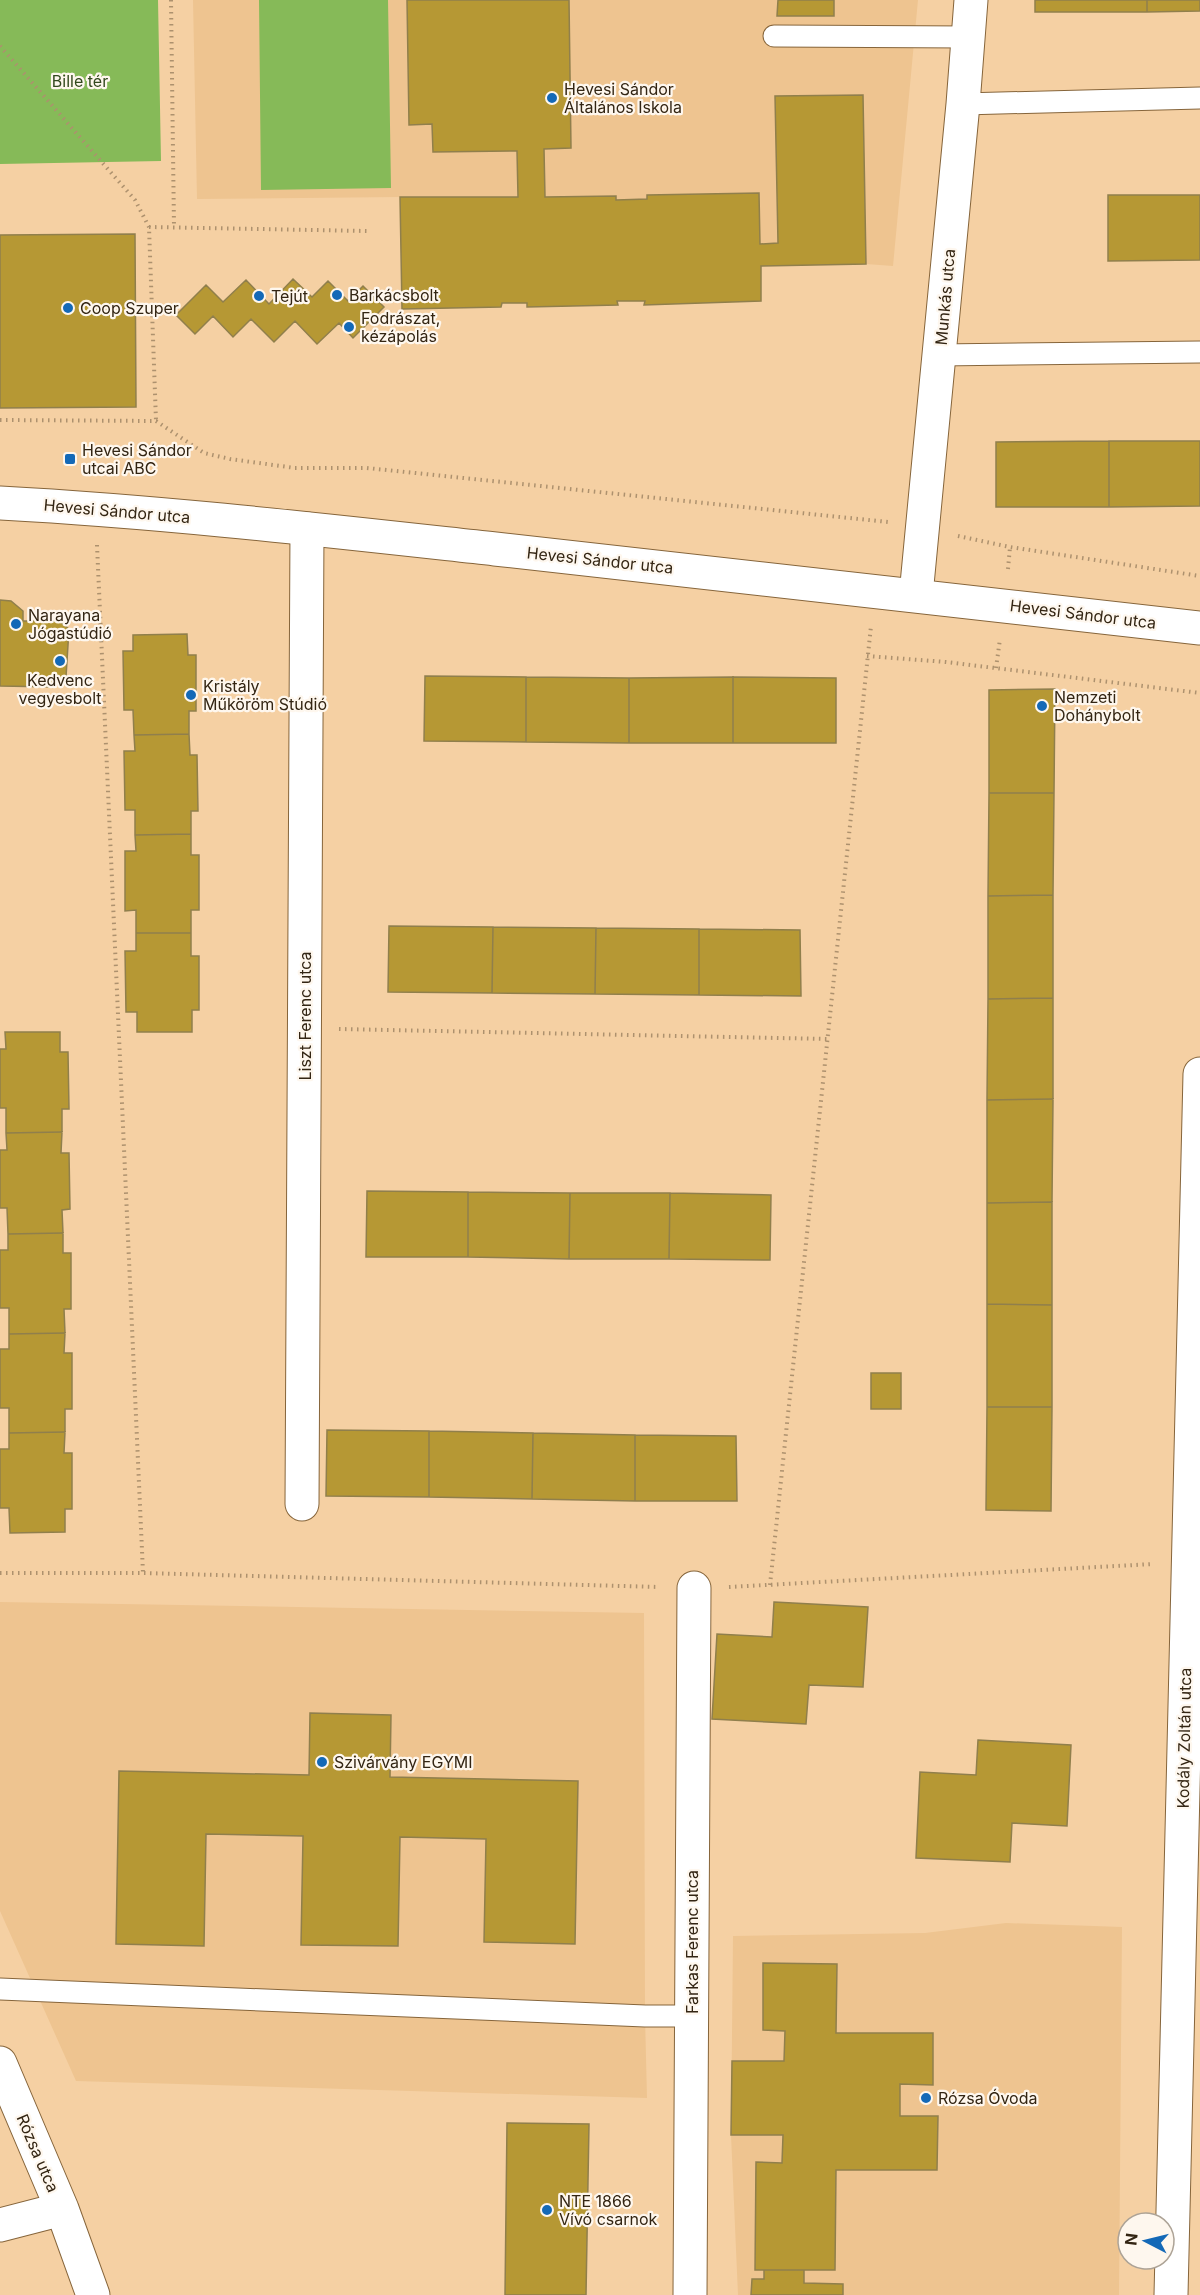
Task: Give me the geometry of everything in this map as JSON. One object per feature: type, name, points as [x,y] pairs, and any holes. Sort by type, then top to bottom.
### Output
[{"type":"street","name":"Munkás utca","points":[[916,595],[971,0]]},
{"type":"street","name":"Hevesi Sándor utca","points":[[0,502],[95,508],[307,529],[875,590],[1200,628]]},
{"type":"street","name":"Liszt Ferenc utca","points":[[302,1504],[307,529]]},
{"type":"street","name":"Kodály Zoltán utca","points":[[1171,2295],[1200,1074]]},
{"type":"street","name":"Farkas Ferenc utca","points":[[690,2295],[694,1588]]},
{"type":"street","name":"Rózsa utca","points":[[0,2063],[62,2209],[93,2295]]},
{"type":"street","name":"Rózsa utca","points":[[0,2225],[62,2209]]},
{"type":"lane","points":[[774,36],[968,37]]},
{"type":"lane","points":[[963,104],[1200,98]]},
{"type":"lane","points":[[939,355],[1200,352]]},
{"type":"lane","points":[[0,1989],[691,2016]]},
{"type":"path","points":[[171,0],[174,227]]},
{"type":"path","points":[[0,46],[135,200],[149,227],[156,421]]},
{"type":"path","points":[[149,227],[367,231]]},
{"type":"path","points":[[0,420],[156,421],[204,453],[266,465],[295,468],[367,468],[887,522],[1010,547],[1200,576]]},
{"type":"path","points":[[95,508],[143,1573]]},
{"type":"path","points":[[770,1585],[875,590]]},
{"type":"path","points":[[867,656],[946,662],[1200,693]]},
{"type":"path","points":[[305,1028],[827,1039]]},
{"type":"path","points":[[0,1573],[143,1573],[694,1588],[1188,1562]]},
{"type":"shaded area","name":"Hevesi Sándor Általános Iskola","points":[[193,0],[918,0],[893,266],[866,264],[761,266],[761,301],[644,305],[644,301],[618,301],[618,305],[527,307],[527,303],[502,303],[501,307],[402,309],[400,197],[197,199]]},
{"type":"shaded area","name":"Szivárvány EGYMI","points":[[0,1602],[644,1613],[647,2098],[76,2081],[0,1911]]},
{"type":"shaded area","name":"Rózsa Óvoda","points":[[1006,1923],[1122,1927],[1120,2211],[1116,2211],[1116,2271],[1119,2271],[1119,2295],[738,2295],[731,2135],[733,1936],[925,1933]]},
{"type":"green space","name":"Bille tér","points":[[0,0],[158,0],[161,161],[0,164]]},
{"type":"green space","points":[[259,0],[388,0],[391,188],[261,190]]},
{"type":"building","name":"Hevesi Sándor Általános Iskola","points":[[407,0],[569,0],[571,148],[544,149],[545,197],[616,196],[616,200],[647,199],[647,195],[759,193],[760,244],[778,243],[775,96],[863,95],[866,264],[761,266],[761,301],[644,305],[645,301],[617,301],[618,305],[527,307],[527,303],[502,303],[501,307],[402,309],[400,197],[518,197],[517,151],[433,152],[432,124],[409,125]]},
{"type":"building","points":[[778,0],[834,0],[834,16],[777,16]]},
{"type":"building","points":[[1035,0],[1147,0],[1147,12],[1035,12]]},
{"type":"building","points":[[1147,0],[1200,0],[1200,11],[1147,12]]},
{"type":"building","points":[[1108,195],[1200,195],[1200,260],[1108,261]]},
{"type":"building","name":"Coop Szuper","points":[[135,234],[136,407],[0,408],[0,235]]},
{"type":"building","points":[[293,279],[312,297],[328,281],[348,301],[363,286],[384,307],[353,338],[339,323],[317,344],[295,321],[274,342],[251,319],[233,337],[213,316],[195,334],[176,315],[206,285],[223,302],[246,280],[269,304]]},
{"type":"building","points":[[1109,441],[1109,507],[996,507],[996,442]]},
{"type":"building","points":[[1109,441],[1200,441],[1200,506],[1109,507]]},
{"type":"building","points":[[0,600],[11,601],[23,611],[23,621],[59,621],[69,629],[66,677],[54,687],[0,686]]},
{"type":"building","points":[[187,634],[188,655],[196,655],[196,711],[189,711],[189,734],[134,735],[133,710],[124,710],[123,651],[133,651],[133,635]]},
{"type":"building","points":[[425,676],[526,677],[526,742],[424,741]]},
{"type":"building","points":[[526,677],[629,678],[629,743],[526,742]]},
{"type":"building","points":[[733,677],[733,743],[629,743],[629,678]]},
{"type":"building","points":[[733,677],[836,678],[836,743],[733,743]]},
{"type":"building","points":[[1055,689],[1054,793],[989,793],[989,690]]},
{"type":"building","points":[[189,734],[190,755],[197,755],[198,811],[191,811],[191,834],[135,835],[135,810],[125,810],[124,751],[135,751],[134,735]]},
{"type":"building","points":[[989,793],[1054,793],[1053,895],[988,896]]},
{"type":"building","points":[[191,834],[191,855],[199,855],[199,910],[191,910],[191,933],[136,933],[136,910],[125,911],[125,851],[136,851],[135,835]]},
{"type":"building","points":[[1053,895],[1053,998],[988,999],[988,896]]},
{"type":"building","points":[[389,926],[493,927],[492,993],[388,992]]},
{"type":"building","points":[[493,927],[596,928],[595,994],[492,993]]},
{"type":"building","points":[[596,928],[699,929],[699,995],[595,994]]},
{"type":"building","points":[[699,929],[800,930],[801,996],[699,995]]},
{"type":"building","points":[[136,933],[191,933],[191,956],[199,956],[199,1010],[192,1010],[192,1032],[137,1032],[137,1012],[126,1012],[125,951],[136,951]]},
{"type":"building","points":[[1053,998],[1053,1099],[987,1100],[988,999]]},
{"type":"building","points":[[5,1032],[60,1032],[60,1052],[68,1052],[69,1109],[62,1109],[62,1132],[6,1133],[6,1108],[0,1108],[0,1049],[6,1049]]},
{"type":"building","points":[[1053,1099],[1052,1202],[987,1203],[987,1100]]},
{"type":"building","points":[[62,1132],[61,1153],[69,1153],[70,1209],[62,1210],[63,1233],[8,1234],[7,1208],[0,1208],[0,1150],[7,1150],[6,1133]]},
{"type":"building","points":[[367,1191],[468,1192],[468,1257],[366,1257]]},
{"type":"building","points":[[468,1192],[570,1193],[569,1259],[468,1257]]},
{"type":"building","points":[[570,1193],[670,1193],[669,1259],[569,1259]]},
{"type":"building","points":[[670,1193],[771,1195],[770,1260],[669,1259]]},
{"type":"building","points":[[1052,1202],[1052,1305],[987,1304],[987,1203]]},
{"type":"building","points":[[63,1233],[63,1253],[71,1253],[71,1309],[64,1309],[65,1333],[9,1334],[9,1308],[0,1308],[0,1250],[8,1250],[8,1234]]},
{"type":"building","points":[[987,1304],[1052,1305],[1052,1407],[987,1407]]},
{"type":"building","points":[[65,1333],[64,1353],[72,1353],[72,1409],[65,1409],[65,1432],[9,1433],[9,1408],[0,1408],[0,1349],[9,1349],[9,1334]]},
{"type":"building","points":[[871,1373],[901,1373],[901,1409],[871,1409]]},
{"type":"building","points":[[987,1407],[1052,1407],[1051,1511],[986,1510]]},
{"type":"building","points":[[327,1430],[429,1431],[429,1497],[326,1496]]},
{"type":"building","points":[[429,1431],[533,1433],[532,1499],[429,1497]]},
{"type":"building","points":[[65,1432],[64,1453],[72,1453],[72,1509],[65,1509],[65,1532],[10,1533],[9,1508],[0,1508],[0,1449],[9,1449],[9,1433]]},
{"type":"building","points":[[533,1433],[635,1435],[635,1501],[532,1499]]},
{"type":"building","points":[[635,1435],[736,1436],[737,1501],[635,1501]]},
{"type":"building","points":[[774,1602],[868,1607],[863,1687],[809,1685],[806,1724],[712,1719],[717,1634],[772,1637]]},
{"type":"building","points":[[310,1713],[391,1715],[390,1777],[578,1781],[575,1944],[484,1942],[486,1839],[400,1837],[398,1946],[301,1945],[303,1836],[206,1834],[204,1946],[116,1944],[119,1771],[309,1775]]},
{"type":"building","points":[[978,1740],[1071,1745],[1067,1826],[1012,1823],[1010,1862],[916,1858],[920,1772],[976,1775]]},
{"type":"building","points":[[763,1963],[837,1964],[836,2033],[933,2033],[933,2085],[900,2084],[900,2116],[938,2116],[937,2170],[836,2170],[835,2270],[755,2270],[756,2162],[782,2163],[783,2135],[731,2135],[732,2061],[784,2061],[785,2031],[763,2030]]},
{"type":"building","name":"NTE 1866 Vívó csarnok","points":[[507,2123],[589,2124],[586,2295],[505,2295]]},
{"type":"building","points":[[764,2270],[804,2270],[804,2283],[843,2284],[843,2295],[751,2295],[752,2279],[764,2279]]},
{"type":"place","name":"Hevesi Sándor Általános Iskola","points":[[552,98]]},
{"type":"place","name":"Barkácsbolt","points":[[337,295]]},
{"type":"place","name":"Tejút","points":[[259,296]]},
{"type":"place","name":"Coop Szuper","points":[[68,308]]},
{"type":"place","name":"Fodrászat, kézápolás","points":[[349,327]]},
{"type":"place","name":"Hevesi Sándor utcai ABC","points":[[70,459]]},
{"type":"place","name":"Narayana Jógastúdió","points":[[16,624]]},
{"type":"place","name":"Kedvenc vegyesbolt","points":[[60,661]]},
{"type":"place","name":"Kristály Műköröm Stúdió","points":[[191,695]]},
{"type":"place","name":"Nemzeti Dohánybolt","points":[[1042,706]]},
{"type":"place","name":"Szivárvány EGYMI","points":[[322,1762]]},
{"type":"place","name":"Rózsa Óvoda","points":[[926,2098]]},
{"type":"place","name":"NTE 1866 Vívó csarnok","points":[[547,2210]]}]
